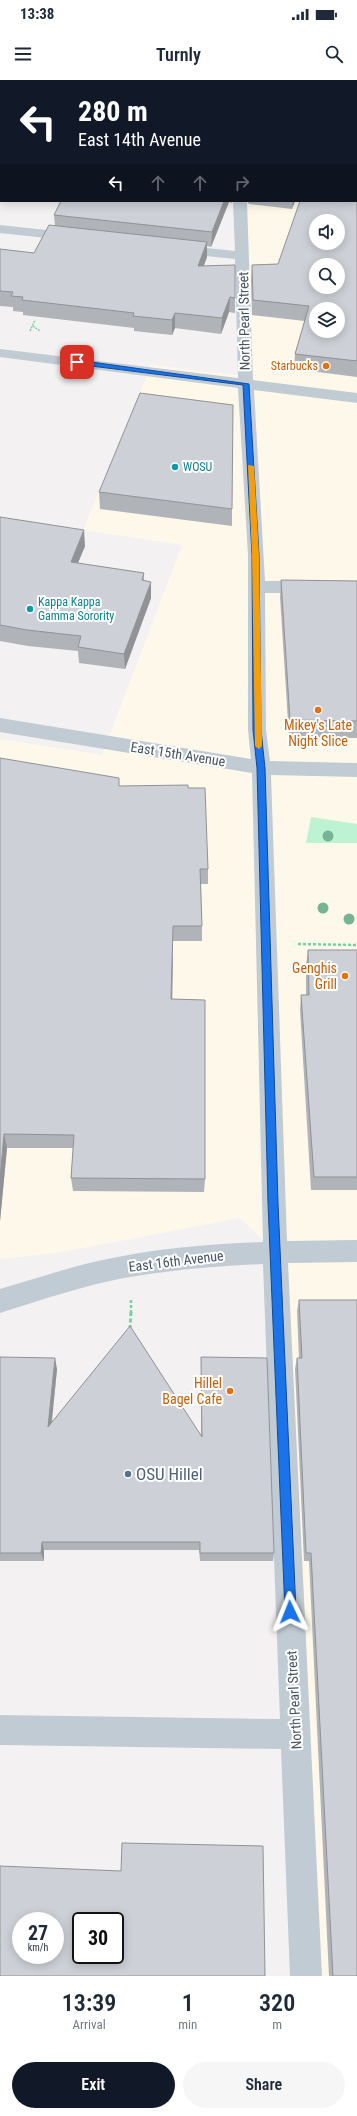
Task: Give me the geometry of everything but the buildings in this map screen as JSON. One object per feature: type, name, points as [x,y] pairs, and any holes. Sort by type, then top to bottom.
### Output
[{"type":"street","name":"North Pearl Street","points":[[240,202],[246,384],[256,587],[257,730],[261,768],[275,1251],[306,1976]]},
{"type":"street","points":[[0,229],[84,238]]},
{"type":"street","points":[[168,248],[242,256]]},
{"type":"street","points":[[0,353],[357,398]]},
{"type":"street","points":[[256,587],[357,587]]},
{"type":"street","name":"East 15th Avenue","points":[[0,725],[261,768],[357,770]]},
{"type":"street","name":"East 16th Avenue","points":[[0,1301],[58,1283],[140,1264],[217,1255],[275,1251],[357,1251]]},
{"type":"street","points":[[0,1730],[296,1734]]},
{"type":"path","points":[[265,943],[357,945]]},
{"type":"path","points":[[129,1332],[130,1300]]},
{"type":"shaded area","points":[[240,202],[357,202],[357,1976],[304,1976],[275,1251],[240,1218],[57,1253],[0,1259],[0,739],[102,755],[182,545],[83,530],[151,365],[235,375],[245,371]]},
{"type":"green space","points":[[311,817],[357,824],[357,843],[306,843]]},
{"type":"slow traffic","points":[[251,466],[256,555],[257,730],[259,746]]},
{"type":"place","name":"Starbucks","points":[[326,366]]},
{"type":"place","name":"WOSU","points":[[175,467]]},
{"type":"place","name":"Kappa Kappa Gamma Sorority","points":[[30,609]]},
{"type":"place","name":"Mikey's Late Night Slice","points":[[318,710]]},
{"type":"place","name":"Genghis Grill","points":[[345,976]]},
{"type":"place","name":"Hillel Bagel Cafe","points":[[230,1391]]},
{"type":"place","name":"OSU Hillel","points":[[128,1474]]},
{"type":"route","points":[[77,362],[246,384],[256,555],[257,730],[261,768],[273,1203],[290,1612]]}]
